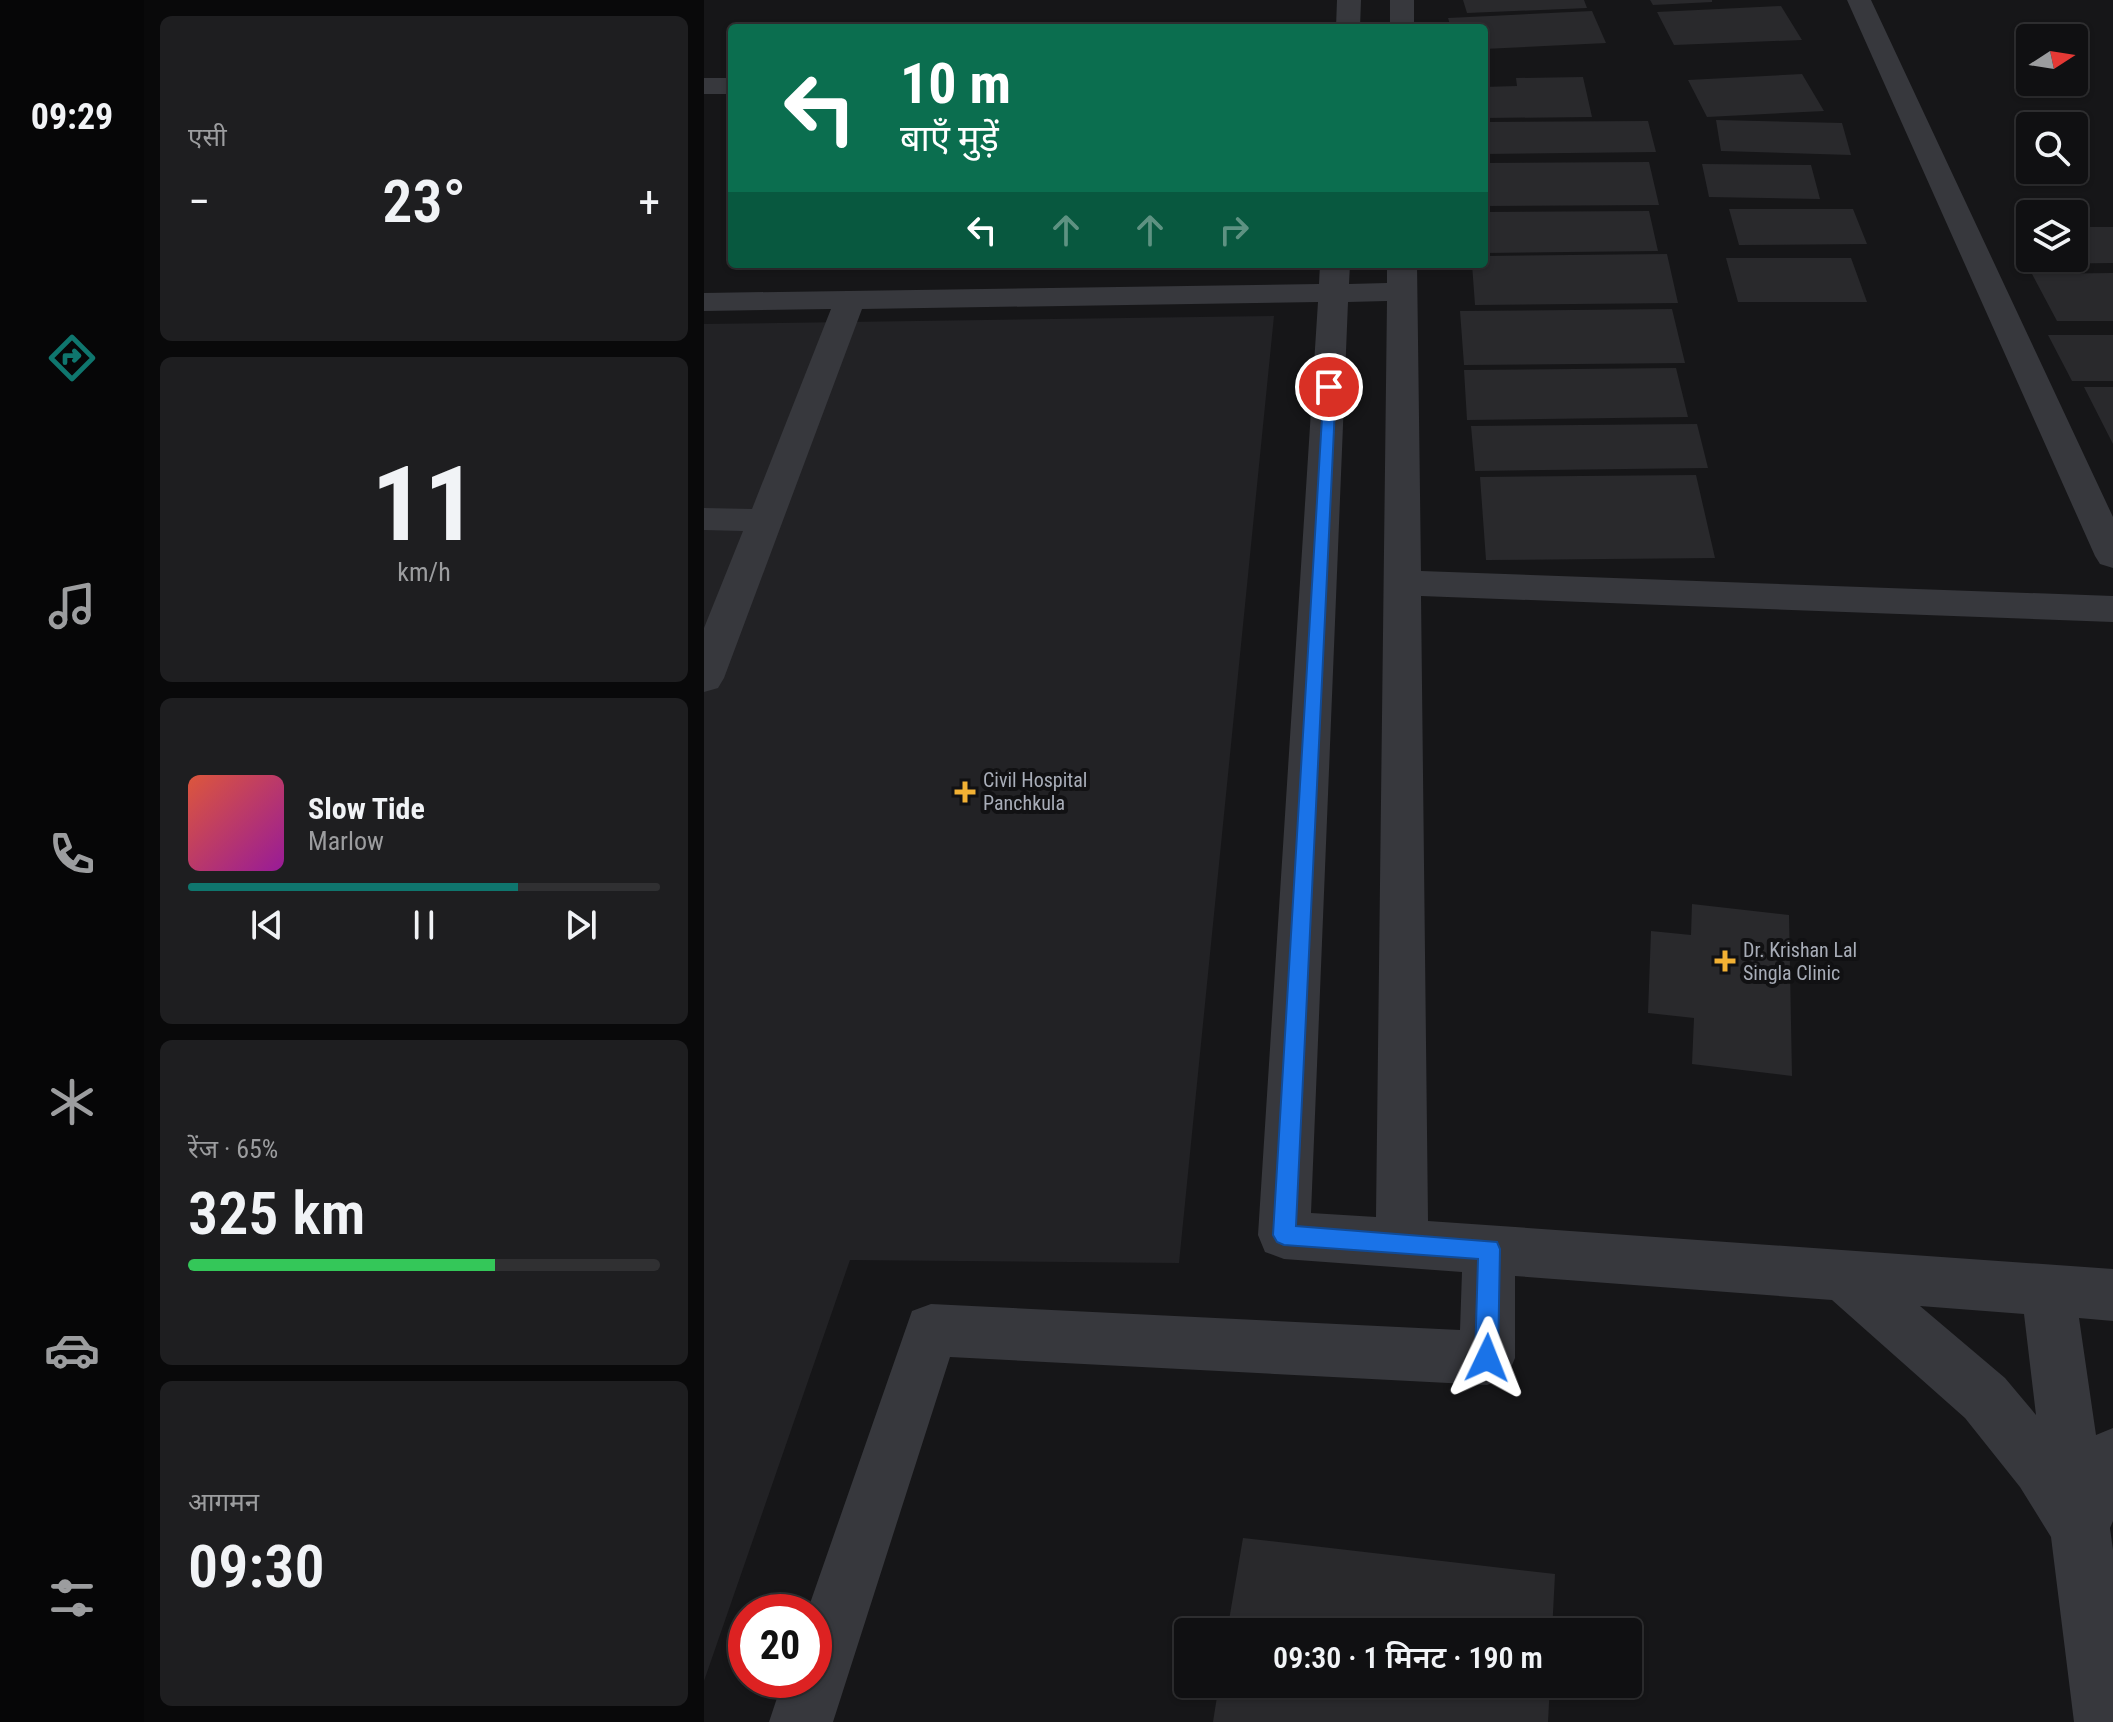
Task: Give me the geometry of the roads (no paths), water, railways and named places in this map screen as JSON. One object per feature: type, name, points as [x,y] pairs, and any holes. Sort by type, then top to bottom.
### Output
[{"type":"street","points":[[1348,24],[1349,0]]},
{"type":"street","points":[[1402,0],[1402,24]]},
{"type":"street","points":[[1859,0],[2113,556]]},
{"type":"street","points":[[704,86],[728,86]]},
{"type":"street","points":[[1335,278],[1284,1235],[2113,1295]]},
{"type":"street","points":[[704,302],[850,300],[1335,278],[1402,278],[1402,1243]]},
{"type":"street","points":[[704,678],[850,300]]},
{"type":"street","points":[[704,519],[765,520]]},
{"type":"street","points":[[1402,583],[2113,609]]},
{"type":"street","points":[[801,1722],[931,1330],[1487,1358],[1489,1249]]},
{"type":"street","points":[[1844,1276],[1985,1398],[2041,1466],[2080,1528]]},
{"type":"street","points":[[2048,1291],[2106,1722]]},
{"type":"street","points":[[2080,1528],[2102,1474],[2113,1457]]},
{"type":"place","name":"Civil Hospital Panchkula","points":[[965,792]]},
{"type":"place","name":"Dr. Krishan Lal Singla Clinic","points":[[1725,961]]}]
